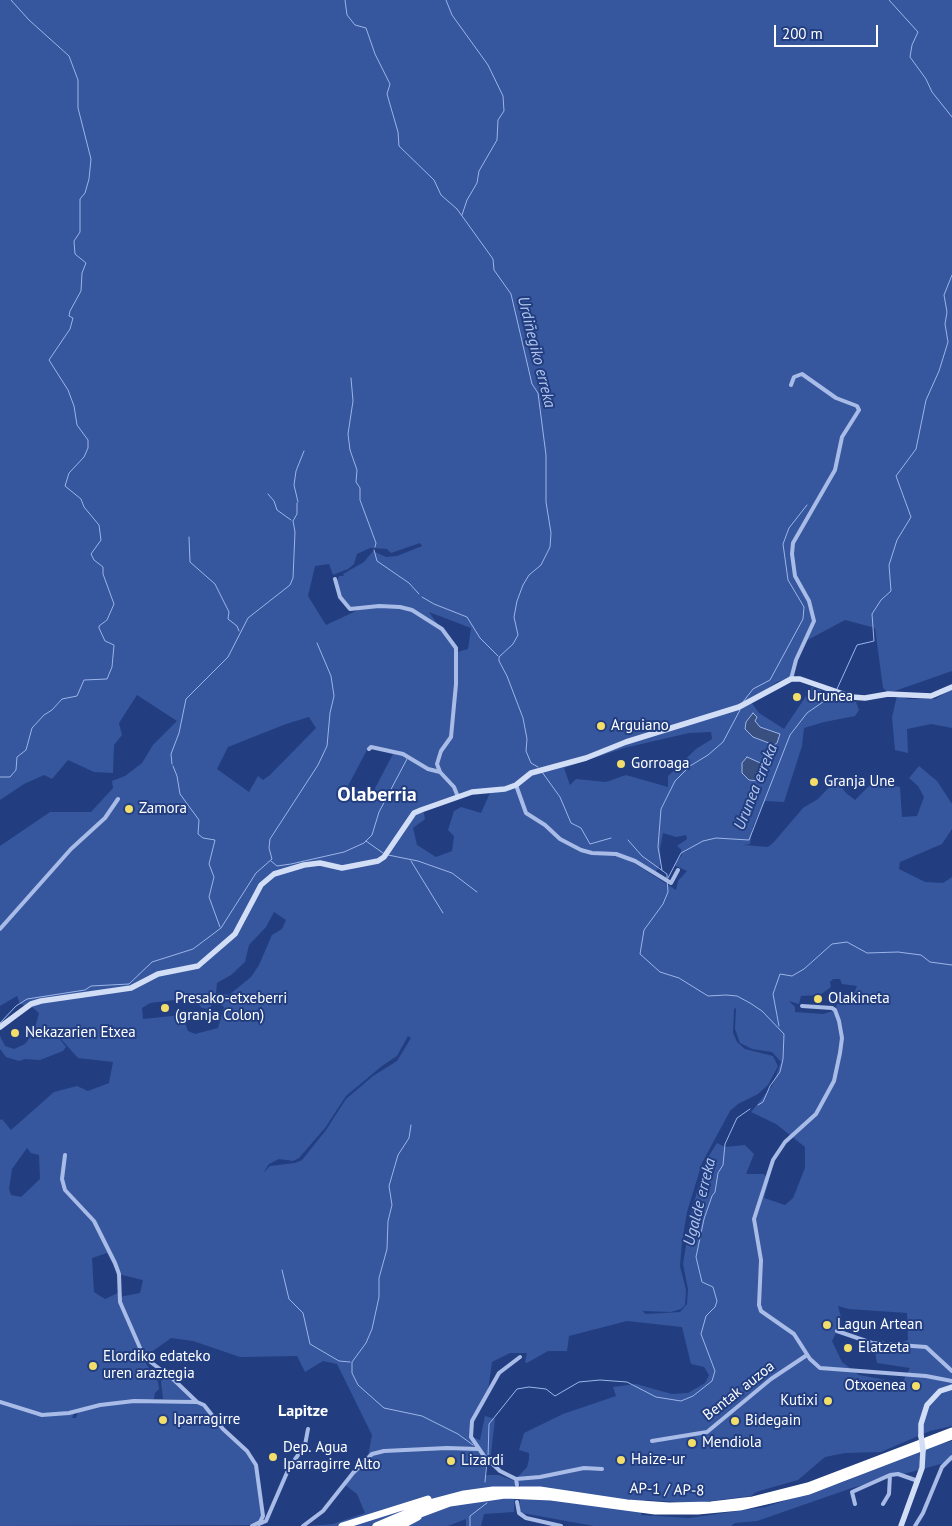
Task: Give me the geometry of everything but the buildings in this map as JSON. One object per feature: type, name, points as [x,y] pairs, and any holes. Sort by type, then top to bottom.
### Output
[{"type":"highway","name":"AP-1 / AP-8","points":[[376,1526],[411,1510],[460,1495],[493,1490],[529,1490],[641,1504],[683,1506],[725,1504],[767,1497],[808,1486],[952,1431]]},
{"type":"highway","name":"AP-1 / AP-8","points":[[388,1526],[423,1511],[470,1499],[528,1495],[669,1511],[740,1507],[809,1491],[952,1436]]},
{"type":"highway","points":[[342,1526],[439,1496],[460,1495]]},
{"type":"highway","points":[[401,1526],[425,1514],[470,1499]]},
{"type":"street","points":[[791,385],[794,377],[802,374],[836,398],[857,406],[859,410],[842,437],[835,470],[793,542],[792,554],[795,576],[809,601],[814,621],[796,660],[791,679]]},
{"type":"street","points":[[335,580],[340,597],[350,609],[400,606],[412,610],[442,629],[456,648],[456,684],[451,737],[438,757],[440,772]]},
{"type":"street","points":[[0,1027],[31,1004],[131,988],[158,974],[198,966],[235,934],[261,885],[274,874],[320,863],[342,868],[378,861],[384,856],[414,813],[472,792],[505,789],[516,785],[531,773],[586,758],[626,742],[739,708],[791,679],[800,680],[840,695],[865,701],[888,694],[931,696],[952,687]]},
{"type":"street","points":[[369,750],[370,747],[403,754],[428,769],[440,772],[454,787],[458,797]]},
{"type":"street","points":[[516,785],[526,813],[546,825],[560,839],[586,852],[616,854],[626,857],[667,882],[671,883],[678,870]]},
{"type":"street","points":[[0,929],[71,849],[105,818],[118,799]]},
{"type":"street","points":[[802,1006],[832,1008],[839,1021],[842,1038],[834,1081],[816,1114],[785,1142],[773,1160],[754,1219],[755,1235],[761,1260],[762,1278],[759,1305],[761,1311],[794,1334],[807,1355],[824,1369],[926,1376],[952,1381]]},
{"type":"street","points":[[65,1155],[62,1179],[64,1190],[94,1221],[115,1263],[119,1274],[120,1302],[144,1357],[173,1379],[197,1402],[204,1405],[223,1429],[247,1450],[256,1465],[262,1516],[260,1522],[253,1526]]},
{"type":"street","points":[[837,1332],[872,1343],[926,1347],[952,1371]]},
{"type":"street","name":"Bentak auzoa","points":[[652,1440],[707,1432],[770,1379],[807,1355]]},
{"type":"street","points":[[520,1357],[499,1373],[472,1421],[471,1437],[484,1456],[500,1471],[516,1479],[540,1478],[584,1468],[602,1469]]},
{"type":"street","points":[[901,1526],[924,1460],[921,1424],[927,1404],[940,1391],[952,1387]]},
{"type":"street","points":[[0,1402],[42,1415],[69,1413],[100,1405],[134,1401],[197,1402]]},
{"type":"street","points":[[253,1526],[266,1521],[289,1468],[305,1445],[308,1429]]},
{"type":"street","points":[[303,1526],[323,1511],[353,1472],[372,1454],[384,1451],[446,1448],[479,1449]]},
{"type":"street","points":[[915,1526],[924,1513],[942,1467],[952,1457]]},
{"type":"street","points":[[856,1504],[852,1492],[890,1475],[898,1474],[918,1481]]},
{"type":"street","points":[[884,1504],[889,1494],[890,1475]]},
{"type":"street","points":[[516,1479],[517,1485]]},
{"type":"street","points":[[517,1502],[519,1513],[526,1518],[561,1526]]},
{"type":"shaded area","points":[[0,0],[952,0],[952,671],[889,693],[883,688],[875,628],[845,620],[804,642],[792,677],[777,682],[751,702],[759,713],[784,729],[812,687],[856,702],[859,710],[855,716],[804,728],[802,746],[784,802],[765,801],[753,826],[750,844],[744,845],[768,847],[803,808],[818,799],[836,780],[846,793],[855,800],[874,781],[900,787],[902,817],[917,816],[924,797],[918,786],[909,778],[919,766],[937,781],[952,804],[952,829],[942,844],[900,862],[899,869],[925,882],[943,883],[952,877],[952,1426],[930,1431],[881,1452],[845,1453],[825,1457],[798,1480],[756,1492],[751,1496],[695,1503],[645,1500],[641,1515],[689,1518],[765,1507],[841,1483],[929,1447],[952,1441],[952,1461],[852,1488],[757,1521],[735,1523],[731,1526],[594,1526],[522,1513],[520,1509],[520,1485],[516,1479],[527,1467],[529,1459],[529,1453],[519,1450],[524,1433],[563,1414],[616,1396],[613,1387],[636,1384],[672,1394],[688,1393],[705,1383],[709,1375],[704,1367],[691,1364],[682,1327],[627,1321],[569,1336],[567,1351],[548,1351],[527,1363],[525,1362],[527,1353],[510,1353],[492,1362],[488,1391],[472,1421],[471,1437],[480,1440],[485,1416],[495,1419],[490,1462],[486,1463],[485,1475],[499,1475],[515,1481],[514,1512],[484,1514],[481,1526],[466,1526],[466,1519],[448,1526],[309,1526],[333,1524],[365,1513],[357,1494],[344,1484],[368,1456],[372,1435],[337,1364],[323,1361],[305,1372],[297,1356],[240,1357],[193,1341],[171,1338],[146,1356],[140,1354],[158,1382],[159,1389],[155,1393],[154,1399],[100,1405],[133,1402],[197,1402],[204,1405],[223,1429],[247,1451],[256,1465],[263,1516],[254,1525],[0,1526],[0,1120],[2,1119],[11,1130],[54,1092],[77,1086],[88,1091],[109,1083],[113,1062],[78,1058],[52,1029],[66,1047],[63,1051],[40,1060],[25,1059],[19,1061],[6,1057],[0,1049],[0,1036],[5,1046],[14,1049],[25,1044],[34,1032],[39,1013],[33,1008],[20,1004],[17,996],[0,1006],[0,846],[50,812],[91,812],[113,788],[112,781],[125,776],[142,763],[153,745],[177,721],[137,695],[119,723],[122,735],[114,745],[113,773],[94,772],[68,760],[52,779],[44,775],[24,784],[0,800]],"holes":[[[420,543],[422,546],[397,556],[386,557],[373,551],[364,562],[343,574],[344,576],[339,576],[337,582],[341,597],[349,608],[358,610],[326,625],[308,596],[315,566],[329,564],[333,575],[348,569],[354,564],[357,554],[370,548],[387,549],[391,553]],[[429,612],[471,628],[468,649],[457,652]],[[309,717],[316,728],[270,775],[263,780],[258,776],[249,792],[217,769],[228,747]],[[711,732],[712,739],[696,749],[668,776],[668,787],[626,775],[606,782],[576,779],[570,785],[564,768],[624,748],[689,733]],[[369,746],[393,754],[372,794],[348,786]],[[472,791],[490,793],[481,813],[461,807],[454,811],[448,830],[454,836],[452,851],[436,857],[417,845],[413,828],[425,819],[423,808]],[[663,833],[676,837],[686,835],[687,839],[677,846],[681,849],[682,855],[674,865],[687,871],[678,881],[676,890],[634,863],[616,855],[596,855],[579,851],[560,840],[561,838],[586,851],[617,853],[655,873],[661,864],[660,849]],[[274,912],[286,920],[282,929],[272,935],[259,965],[251,977],[229,995],[216,993],[217,983],[231,975],[245,962],[249,945],[266,927]],[[833,979],[840,979],[842,984],[857,986],[852,998],[839,1002],[836,1006],[839,1019],[833,1011],[823,1014],[795,1012],[795,1007],[789,1001],[799,1004],[801,996],[820,995],[831,987],[830,982]],[[192,998],[202,1008],[209,1009],[215,1000],[224,1007],[218,1028],[195,1034],[188,1031],[182,1015],[143,1019],[142,1008],[150,1003]],[[736,1008],[735,1029],[740,1043],[752,1049],[772,1052],[781,1062],[772,1086],[751,1112],[776,1124],[805,1147],[805,1168],[793,1198],[785,1205],[764,1198],[769,1180],[764,1174],[746,1174],[754,1154],[745,1145],[725,1147],[717,1143],[705,1162],[691,1214],[683,1264],[688,1289],[687,1304],[680,1312],[646,1314],[642,1311],[671,1312],[681,1309],[685,1305],[686,1290],[680,1266],[682,1242],[687,1212],[702,1163],[730,1111],[738,1104],[758,1094],[768,1085],[778,1066],[773,1056],[745,1049],[737,1042],[733,1033],[734,1009]],[[408,1036],[411,1038],[397,1061],[373,1076],[346,1099],[326,1130],[302,1160],[295,1163],[270,1166],[263,1173],[269,1164],[279,1159],[293,1161],[299,1158],[325,1128],[346,1096],[397,1056]],[[27,1148],[31,1153],[39,1155],[40,1179],[21,1197],[11,1195],[9,1189],[12,1169]],[[107,1253],[118,1274],[143,1280],[140,1293],[119,1297],[118,1293],[105,1299],[94,1292],[92,1258]],[[838,1306],[849,1309],[907,1313],[908,1340],[875,1352],[877,1363],[910,1368],[902,1383],[859,1375],[842,1362],[832,1341],[842,1321]],[[4,1403],[40,1414],[76,1411],[95,1406],[78,1412],[76,1418],[72,1418],[74,1414],[38,1416],[4,1405]]]},
{"type":"shaded area","points":[[952,689],[952,728],[931,724],[907,729],[908,753],[895,750],[892,717],[897,696],[909,699],[935,699]]},
{"type":"shaded area","points":[[753,713],[757,717],[755,721],[760,727],[780,734],[777,743],[774,745],[753,737],[745,729],[746,722]]},
{"type":"shaded area","points":[[747,757],[765,765],[759,781],[749,780],[742,773],[742,763]]},
{"type":"shaded area","points":[[166,1376],[172,1379],[193,1400],[163,1399],[161,1381]]},
{"type":"waterway","points":[[0,777],[10,777],[16,770],[17,757],[26,750],[32,728],[44,715],[52,710],[62,699],[77,696],[84,680],[107,679],[112,667],[114,645],[105,641],[99,628],[107,620],[114,604],[103,574],[103,567],[94,560],[91,554],[101,540],[99,525],[84,507],[81,499],[65,486],[69,473],[84,457],[88,448],[88,440],[77,425],[74,406],[68,390],[49,360],[70,329],[73,318],[69,316],[70,311],[81,291],[82,273],[86,263],[75,254],[74,241],[80,232],[80,199],[85,193],[89,179],[91,159],[78,108],[78,80],[69,56],[29,20],[11,0]]},
{"type":"waterway","name":"Urdiñegiko erreka","points":[[345,0],[347,15],[355,25],[366,28],[375,54],[390,84],[387,94],[398,132],[399,146],[434,180],[441,195],[457,209],[493,259],[494,270],[511,294],[532,384],[538,393],[546,455],[546,502],[551,533],[550,547],[541,565],[529,575],[523,585],[514,617],[518,635],[513,644],[499,657],[523,718],[527,739],[526,751],[531,763],[538,767]]},
{"type":"waterway","points":[[446,0],[452,15],[488,65],[503,96],[504,111],[498,120],[497,140],[479,171],[477,183],[467,200],[462,215]]},
{"type":"waterway","points":[[889,0],[918,32],[912,45],[910,57],[926,79],[932,92],[952,117]]},
{"type":"waterway","points":[[837,689],[857,645],[874,641],[872,614],[881,600],[891,591],[889,565],[897,540],[911,517],[896,476],[916,449],[926,400],[939,371],[948,342],[945,324],[947,312],[944,295],[952,275]]},
{"type":"waterway","points":[[351,378],[353,401],[348,434],[350,450],[357,470],[356,482],[360,488],[360,500],[376,543],[375,547]]},
{"type":"waterway","points":[[298,502],[294,485],[296,471],[304,451]]},
{"type":"waterway","points":[[268,494],[274,501],[277,510],[291,520]]},
{"type":"waterway","points":[[172,764],[171,754],[179,733],[186,699],[228,657],[248,618],[290,585],[293,578],[295,532],[293,521],[297,514],[297,503]]},
{"type":"waterway","points":[[743,702],[753,689],[770,680],[803,619],[804,607],[788,580],[783,544],[789,528],[807,505]]},
{"type":"waterway","points":[[189,537],[190,562],[215,584],[229,612],[228,619],[237,626],[239,631]]},
{"type":"waterway","points":[[374,550],[377,561],[409,583],[419,594]]},
{"type":"waterway","points":[[422,597],[434,604],[467,617],[480,638],[498,656]]},
{"type":"waterway","points":[[0,1023],[16,1006],[27,999],[85,990],[91,986],[129,984],[152,962],[193,949],[221,928],[256,873],[272,859],[269,848],[270,839],[318,765],[327,746],[330,713],[334,696],[331,676],[317,643]]},
{"type":"waterway","name":"Urunea erreka","points":[[668,878],[681,853],[703,841],[716,838],[749,840],[790,735],[807,713],[833,695]]},
{"type":"waterway","points":[[662,870],[658,847],[661,809],[675,781],[690,766],[708,755],[723,742],[740,710]]},
{"type":"waterway","points":[[271,861],[277,866],[291,864],[344,852],[364,843],[372,835],[379,812],[407,759]]},
{"type":"waterway","points":[[173,766],[180,794],[199,820],[198,834],[203,838],[215,840],[209,864],[214,877],[209,897],[220,927]]},
{"type":"waterway","name":"Urdiñegiko erreka","points":[[542,772],[560,797],[571,823],[581,828],[590,844],[611,838]]},
{"type":"waterway","name":"Ugalde erreka","points":[[628,840],[642,856],[667,874],[668,892],[663,904],[644,930],[640,954],[660,972],[679,978],[708,996],[737,996],[750,1003],[762,1011],[784,1034],[783,1059],[780,1072],[770,1086],[763,1102],[758,1105]]},
{"type":"waterway","points":[[366,841],[383,853]]},
{"type":"waterway","points":[[388,855],[418,861],[452,873],[477,892]]},
{"type":"waterway","points":[[411,861],[443,913]]},
{"type":"waterway","points":[[779,1026],[773,994],[780,974],[792,976],[804,969],[832,944],[847,942],[867,953],[898,952],[921,955],[930,962],[952,965]]},
{"type":"waterway","name":"Ugalde erreka","points":[[488,1457],[489,1424],[517,1389],[529,1387],[546,1389],[555,1396],[579,1382],[600,1380],[627,1382],[656,1397],[681,1401],[693,1396],[712,1381],[715,1371],[701,1334],[706,1316],[715,1307],[717,1301],[713,1287],[702,1282],[696,1257],[704,1219],[715,1192],[718,1173],[723,1165],[725,1144],[737,1118],[750,1109]]},
{"type":"waterway","points":[[411,1125],[409,1138],[398,1155],[389,1186],[392,1205],[388,1221],[387,1249],[379,1278],[379,1297],[372,1329],[366,1343],[352,1362],[352,1373],[358,1385],[384,1408],[422,1416],[458,1434],[473,1445]]},
{"type":"waterway","points":[[282,1270],[289,1299],[303,1313],[310,1344],[339,1361],[350,1362]]},
{"type":"waterway","name":"Ugalde erreka","points":[[485,1482],[487,1461]]},
{"type":"waterway","name":"Ugalde erreka","points":[[470,1526],[470,1516],[487,1503]]},
{"type":"place","name":"Urunea","points":[[797,697]]},
{"type":"place","name":"Arguiano","points":[[601,726]]},
{"type":"place","name":"Gorroaga","points":[[621,764]]},
{"type":"place","name":"Granja Une","points":[[814,782]]},
{"type":"place","name":"Zamora","points":[[129,809]]},
{"type":"place","name":"Olakineta","points":[[818,999]]},
{"type":"place","name":"Presako-etxeberri (granja Colon)","points":[[165,1008]]},
{"type":"place","name":"Nekazarien Etxea","points":[[15,1033]]},
{"type":"place","name":"Lagun Artean","points":[[827,1325]]},
{"type":"place","name":"Elatzeta","points":[[848,1348]]},
{"type":"place","name":"Elordiko edateko uren araztegia","points":[[93,1366]]},
{"type":"place","name":"Otxoenea","points":[[916,1386]]},
{"type":"place","name":"Kutixi","points":[[828,1401]]},
{"type":"place","name":"Iparragirre","points":[[163,1420]]},
{"type":"place","name":"Bidegain","points":[[735,1421]]},
{"type":"place","name":"Mendiola","points":[[692,1443]]},
{"type":"place","name":"Dep. Agua Iparragirre Alto","points":[[273,1457]]},
{"type":"place","name":"Haize-ur","points":[[621,1460]]},
{"type":"place","name":"Lizardi","points":[[451,1461]]},
{"type":"district","name":"Olaberria","points":[[377,795]]},
{"type":"district","name":"Lapitze","points":[[303,1411]]}]
